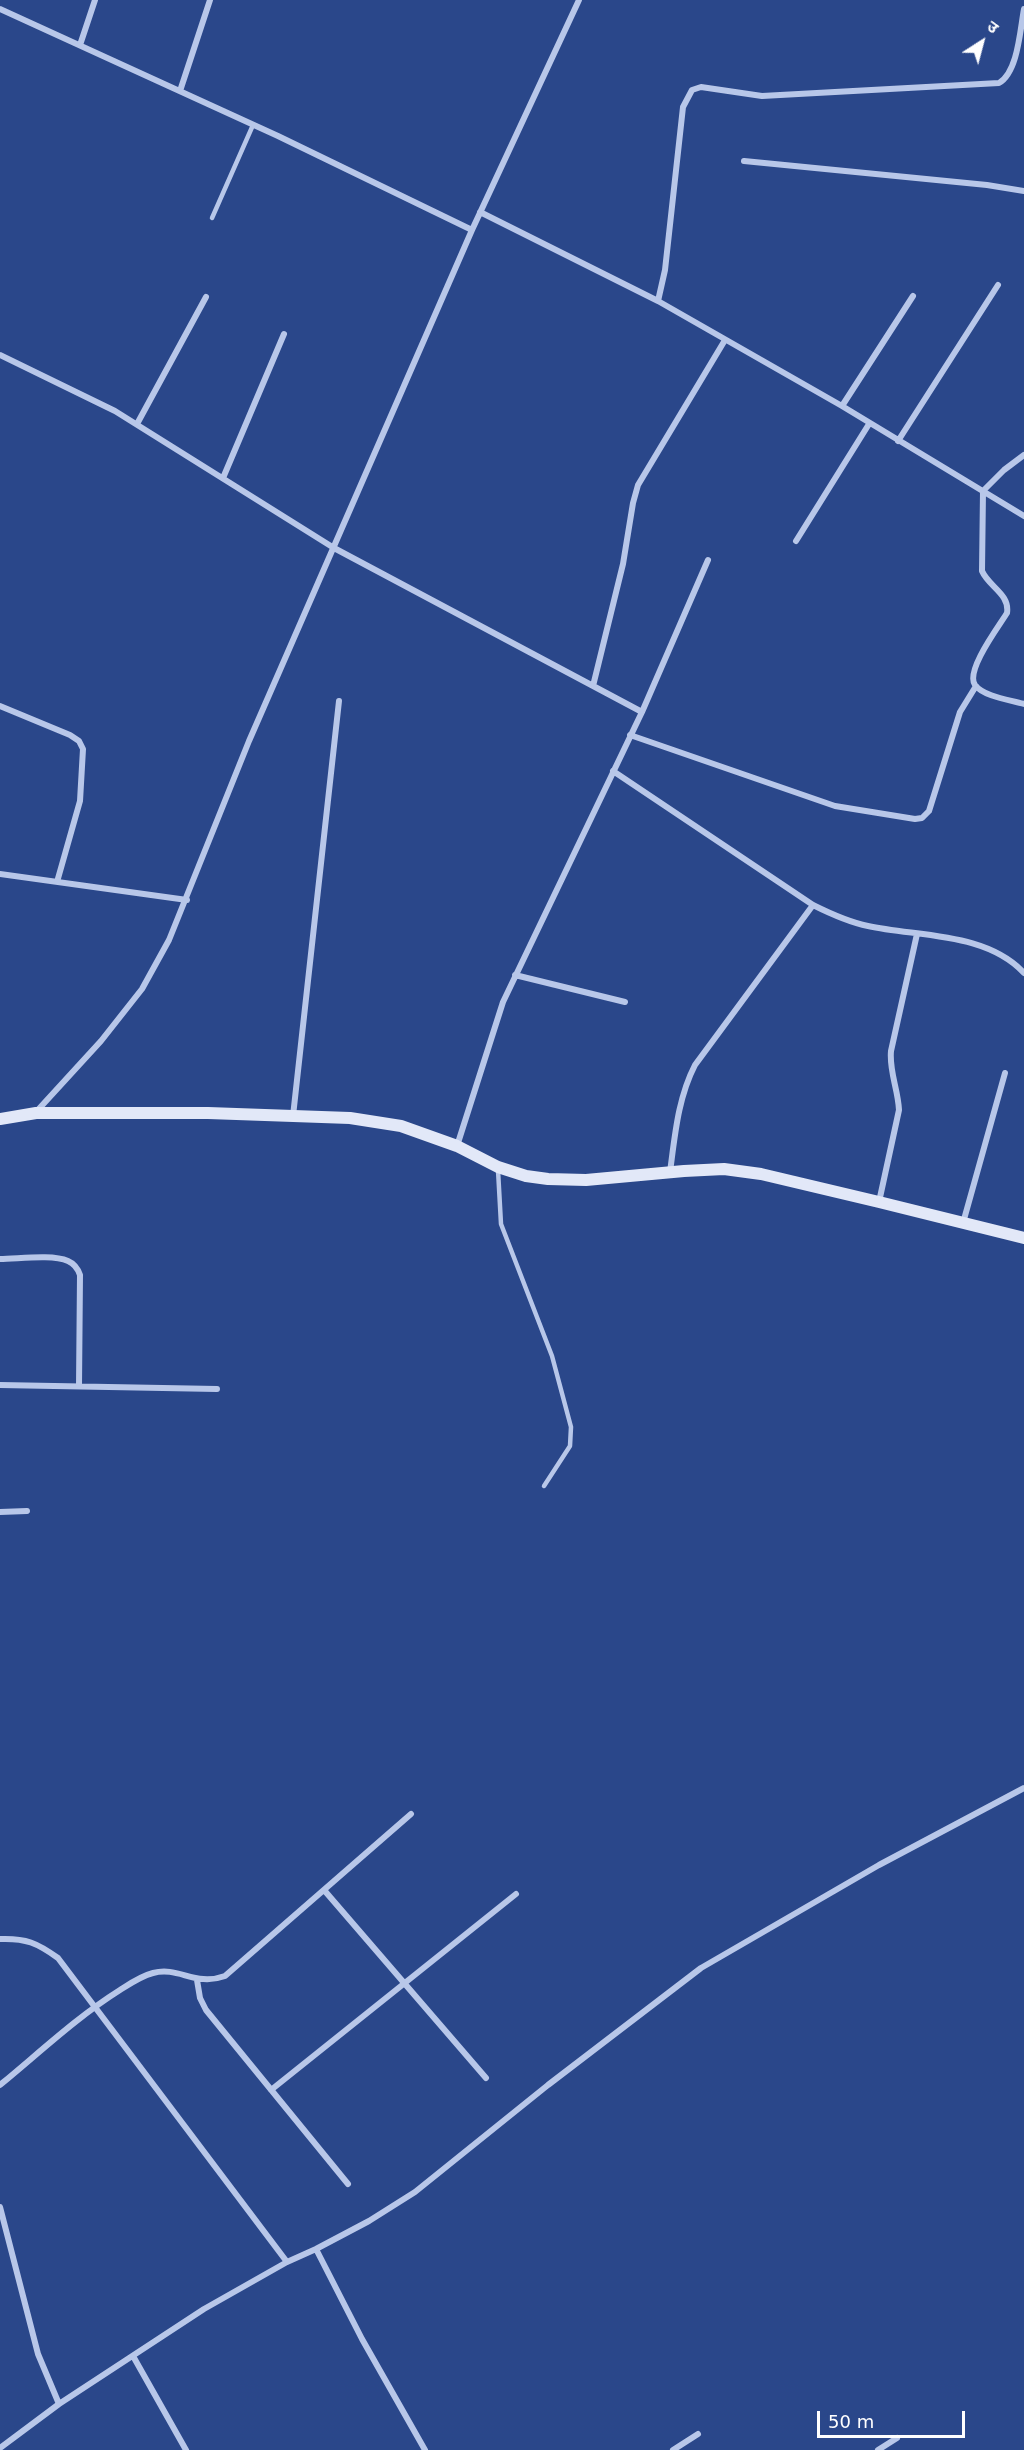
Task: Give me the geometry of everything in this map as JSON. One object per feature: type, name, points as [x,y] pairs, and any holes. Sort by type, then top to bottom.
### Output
[{"type":"street","points":[[80,45],[96,0]]},
{"type":"street","points":[[180,91],[210,0]]},
{"type":"street","points":[[36,1113],[101,1041],[142,989],[169,940],[249,741],[480,212],[579,0]]},
{"type":"street","points":[[0,9],[253,124],[472,230]]},
{"type":"street","points":[[658,300],[665,270],[683,107],[692,90],[701,87],[762,96],[999,83],[1006,79],[1011,70],[1024,9]]},
{"type":"street","points":[[744,161],[987,185],[1024,191]]},
{"type":"street","points":[[480,212],[658,300],[842,406],[1024,516]]},
{"type":"street","points":[[898,441],[998,285]]},
{"type":"street","points":[[842,406],[913,296]]},
{"type":"street","points":[[137,424],[206,297]]},
{"type":"street","points":[[223,478],[284,334]]},
{"type":"street","points":[[593,686],[623,564],[638,485],[649,463],[725,340]]},
{"type":"street","points":[[0,355],[105,406],[334,548],[642,712]]},
{"type":"street","points":[[796,541],[869,424]]},
{"type":"street","points":[[1024,455],[1004,470],[983,492],[982,571],[986,579],[1005,598],[1008,605],[1007,613],[977,663],[973,679],[976,686],[984,692],[1024,704]]},
{"type":"street","points":[[458,1146],[503,1002],[642,712],[708,560]]},
{"type":"street","points":[[630,735],[835,806],[915,819],[922,818],[929,811],[960,712],[976,686]]},
{"type":"street","points":[[293,1116],[339,701]]},
{"type":"street","points":[[0,706],[70,735],[79,741],[83,749],[80,801],[57,882]]},
{"type":"street","points":[[613,771],[813,905],[841,918],[868,926],[967,942],[998,954],[1024,973]]},
{"type":"street","points":[[0,873],[187,900]]},
{"type":"street","points":[[670,1172],[679,1109],[686,1083],[695,1065],[813,905]]},
{"type":"street","points":[[879,1202],[899,1110],[899,1096],[890,1063],[891,1051],[917,934]]},
{"type":"street","points":[[515,975],[625,1002]]},
{"type":"street","points":[[962,1224],[1005,1073]]},
{"type":"street","points":[[0,1119],[36,1113],[293,1116],[376,1121],[401,1126],[458,1146],[498,1167],[526,1176],[586,1180],[724,1169],[761,1174],[1024,1238]]},
{"type":"street","points":[[0,1259],[61,1259],[71,1262],[77,1268],[80,1275],[80,1386]]},
{"type":"street","points":[[0,1385],[217,1389]]},
{"type":"street","points":[[0,1512],[27,1511]]},
{"type":"street","points":[[0,2448],[59,2404],[213,2304],[287,2262],[369,2221],[415,2192],[613,2034],[701,1968],[879,1865],[1024,1788]]},
{"type":"street","points":[[0,2085],[96,2006],[144,1975],[171,1972],[207,1981],[225,1976],[411,1814]]},
{"type":"street","points":[[324,1890],[486,2078]]},
{"type":"street","points":[[271,2090],[516,1894]]},
{"type":"street","points":[[0,1939],[16,1938],[38,1944],[58,1958],[287,2262]]},
{"type":"street","points":[[197,1980],[200,1998],[206,2010],[348,2184]]},
{"type":"street","points":[[0,2207],[38,2354],[59,2404]]},
{"type":"street","points":[[316,2249],[362,2339],[425,2450]]},
{"type":"street","points":[[133,2356],[186,2450]]},
{"type":"street","points":[[673,2450],[698,2434]]},
{"type":"street","points":[[878,2450],[897,2438]]},
{"type":"lane","points":[[212,218],[253,124]]},
{"type":"lane","points":[[498,1167],[501,1224],[552,1356],[571,1427],[570,1446],[544,1486]]}]
